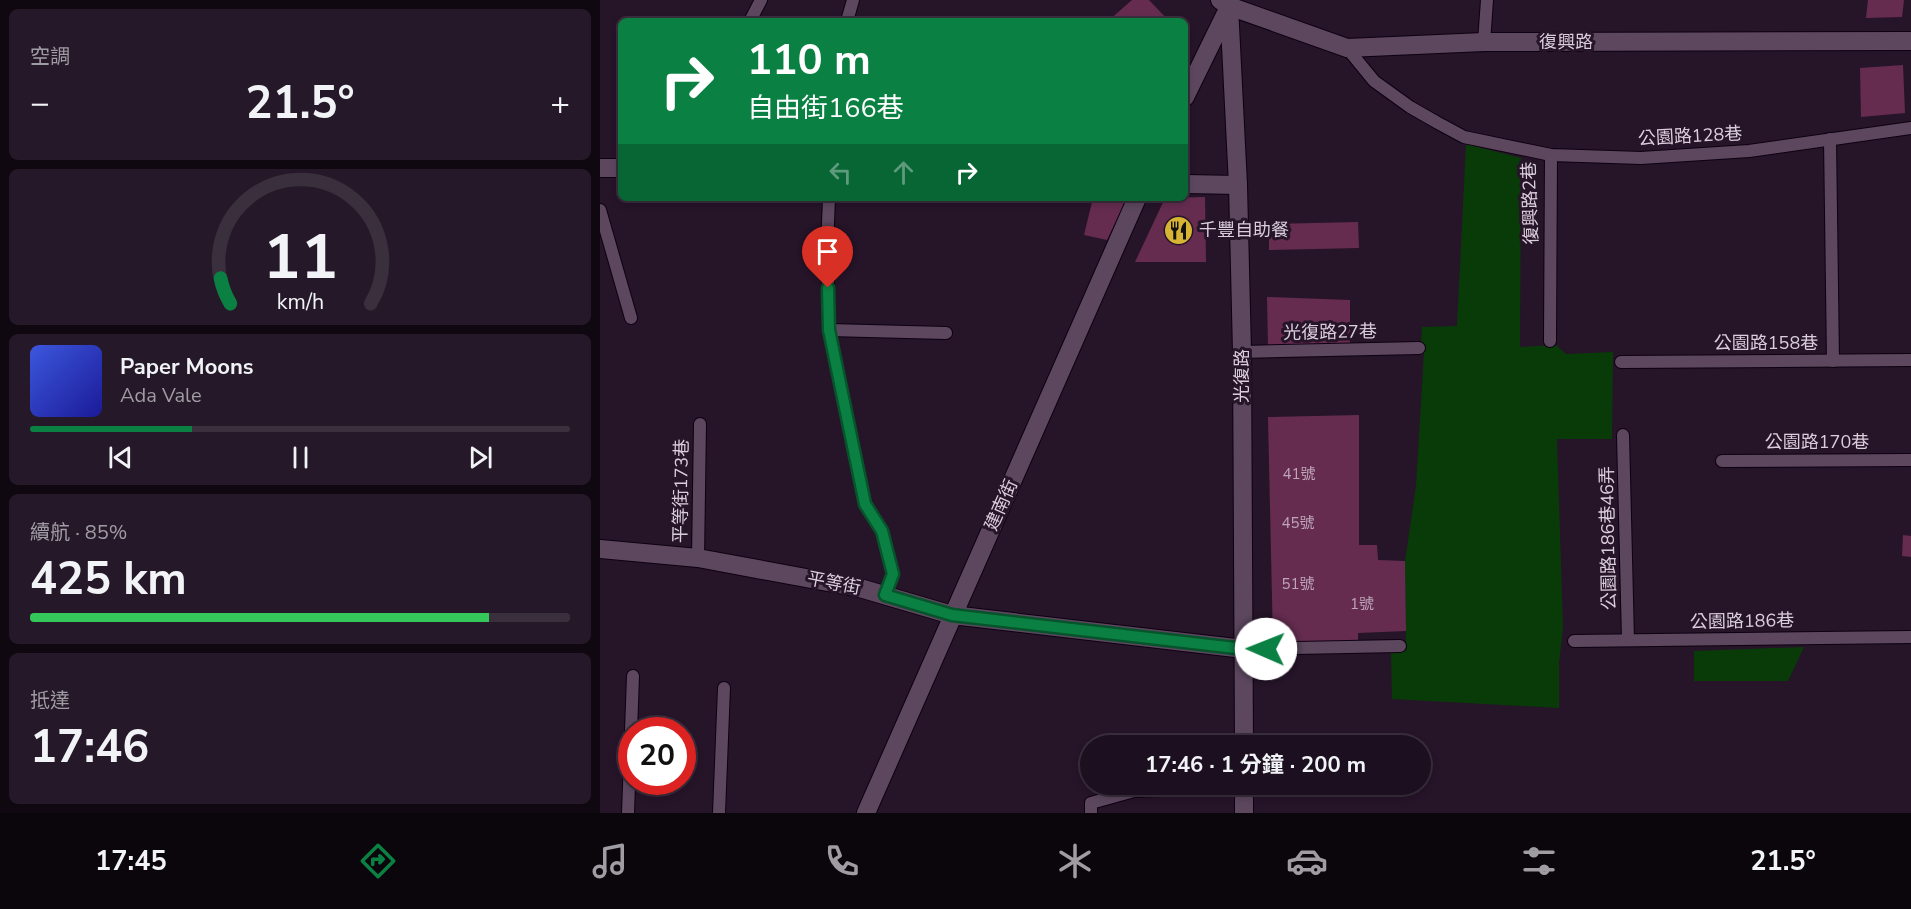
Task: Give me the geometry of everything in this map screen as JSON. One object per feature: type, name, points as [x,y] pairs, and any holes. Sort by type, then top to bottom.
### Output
[{"type":"street","name":"復興路","points":[[1227,2],[1347,48],[1484,42],[1911,41]]},
{"type":"street","points":[[1188,90],[1227,2]]},
{"type":"street","name":"光復路","points":[[1227,2],[1238,185],[1242,352],[1244,735]]},
{"type":"street","points":[[600,168],[618,168]]},
{"type":"street","points":[[1188,184],[1238,185]]},
{"type":"street","name":"建南街","points":[[866,813],[1136,201]]},
{"type":"street","name":"平等街","points":[[600,549],[698,558],[860,588],[952,615],[1244,649]]},
{"type":"street","points":[[1244,795],[1244,813]]},
{"type":"lane","points":[[752,18],[761,0]]},
{"type":"lane","points":[[848,18],[853,0]]},
{"type":"lane","points":[[1484,42],[1487,0]]},
{"type":"lane","name":"復興路2巷","points":[[1347,48],[1374,81],[1410,108],[1464,137],[1551,155],[1550,340]]},
{"type":"lane","name":"公園路128巷","points":[[1551,155],[1641,158],[1749,151],[1911,128]]},
{"type":"lane","points":[[1830,139],[1833,361]]},
{"type":"lane","points":[[829,201],[827,247],[829,330],[865,504],[882,531],[893,574],[885,595]]},
{"type":"lane","points":[[600,210],[631,318]]},
{"type":"lane","points":[[829,330],[946,333]]},
{"type":"lane","name":"光復路27巷","points":[[1242,352],[1419,348]]},
{"type":"lane","name":"公園路158巷","points":[[1621,362],[1911,360]]},
{"type":"lane","name":"平等街173巷","points":[[698,558],[700,424]]},
{"type":"lane","name":"公園路186巷46弄","points":[[1623,435],[1628,640]]},
{"type":"lane","name":"公園路170巷","points":[[1722,461],[1911,460]]},
{"type":"lane","name":"公園路186巷","points":[[1574,640],[1911,638]]},
{"type":"lane","points":[[1244,649],[1400,646]]},
{"type":"lane","points":[[628,813],[633,676]]},
{"type":"lane","points":[[720,813],[724,688]]},
{"type":"lane","points":[[1091,813],[1091,803],[1120,795]]},
{"type":"green space","points":[[1466,144],[1521,158],[1520,347],[1556,345],[1566,354],[1613,352],[1612,439],[1557,439],[1563,628],[1559,663],[1559,708],[1392,699],[1391,652],[1406,651],[1405,561],[1416,486],[1424,352],[1421,343],[1422,327],[1457,326]]},
{"type":"green space","points":[[1804,647],[1788,681],[1694,681],[1694,651]]},
{"type":"building","points":[[1132,0],[1149,0],[1166,18],[1111,18]]},
{"type":"building","points":[[1868,0],[1904,0],[1902,17],[1866,18]]},
{"type":"building","points":[[1903,65],[1905,113],[1861,117],[1860,68]]},
{"type":"building","name":"千豐自助餐","points":[[1188,197],[1205,197],[1206,262],[1135,262],[1164,201],[1188,201]]},
{"type":"building","points":[[1092,201],[1125,202],[1107,240],[1084,235]]},
{"type":"building","points":[[1358,222],[1359,248],[1269,250],[1269,224]]},
{"type":"building","points":[[1267,297],[1350,300],[1350,346],[1268,346]]},
{"type":"building","points":[[1359,415],[1359,545],[1377,545],[1378,560],[1405,561],[1406,631],[1358,633],[1358,644],[1273,643],[1268,417]]},
{"type":"building","points":[[1903,535],[1911,536],[1911,557],[1902,556]]},
{"type":"place","name":"千豐自助餐","points":[[1178,230]]},
{"type":"route","points":[[828,288],[829,330],[865,504],[882,531],[893,574],[885,595],[952,615],[1244,649],[1266,649]]}]
